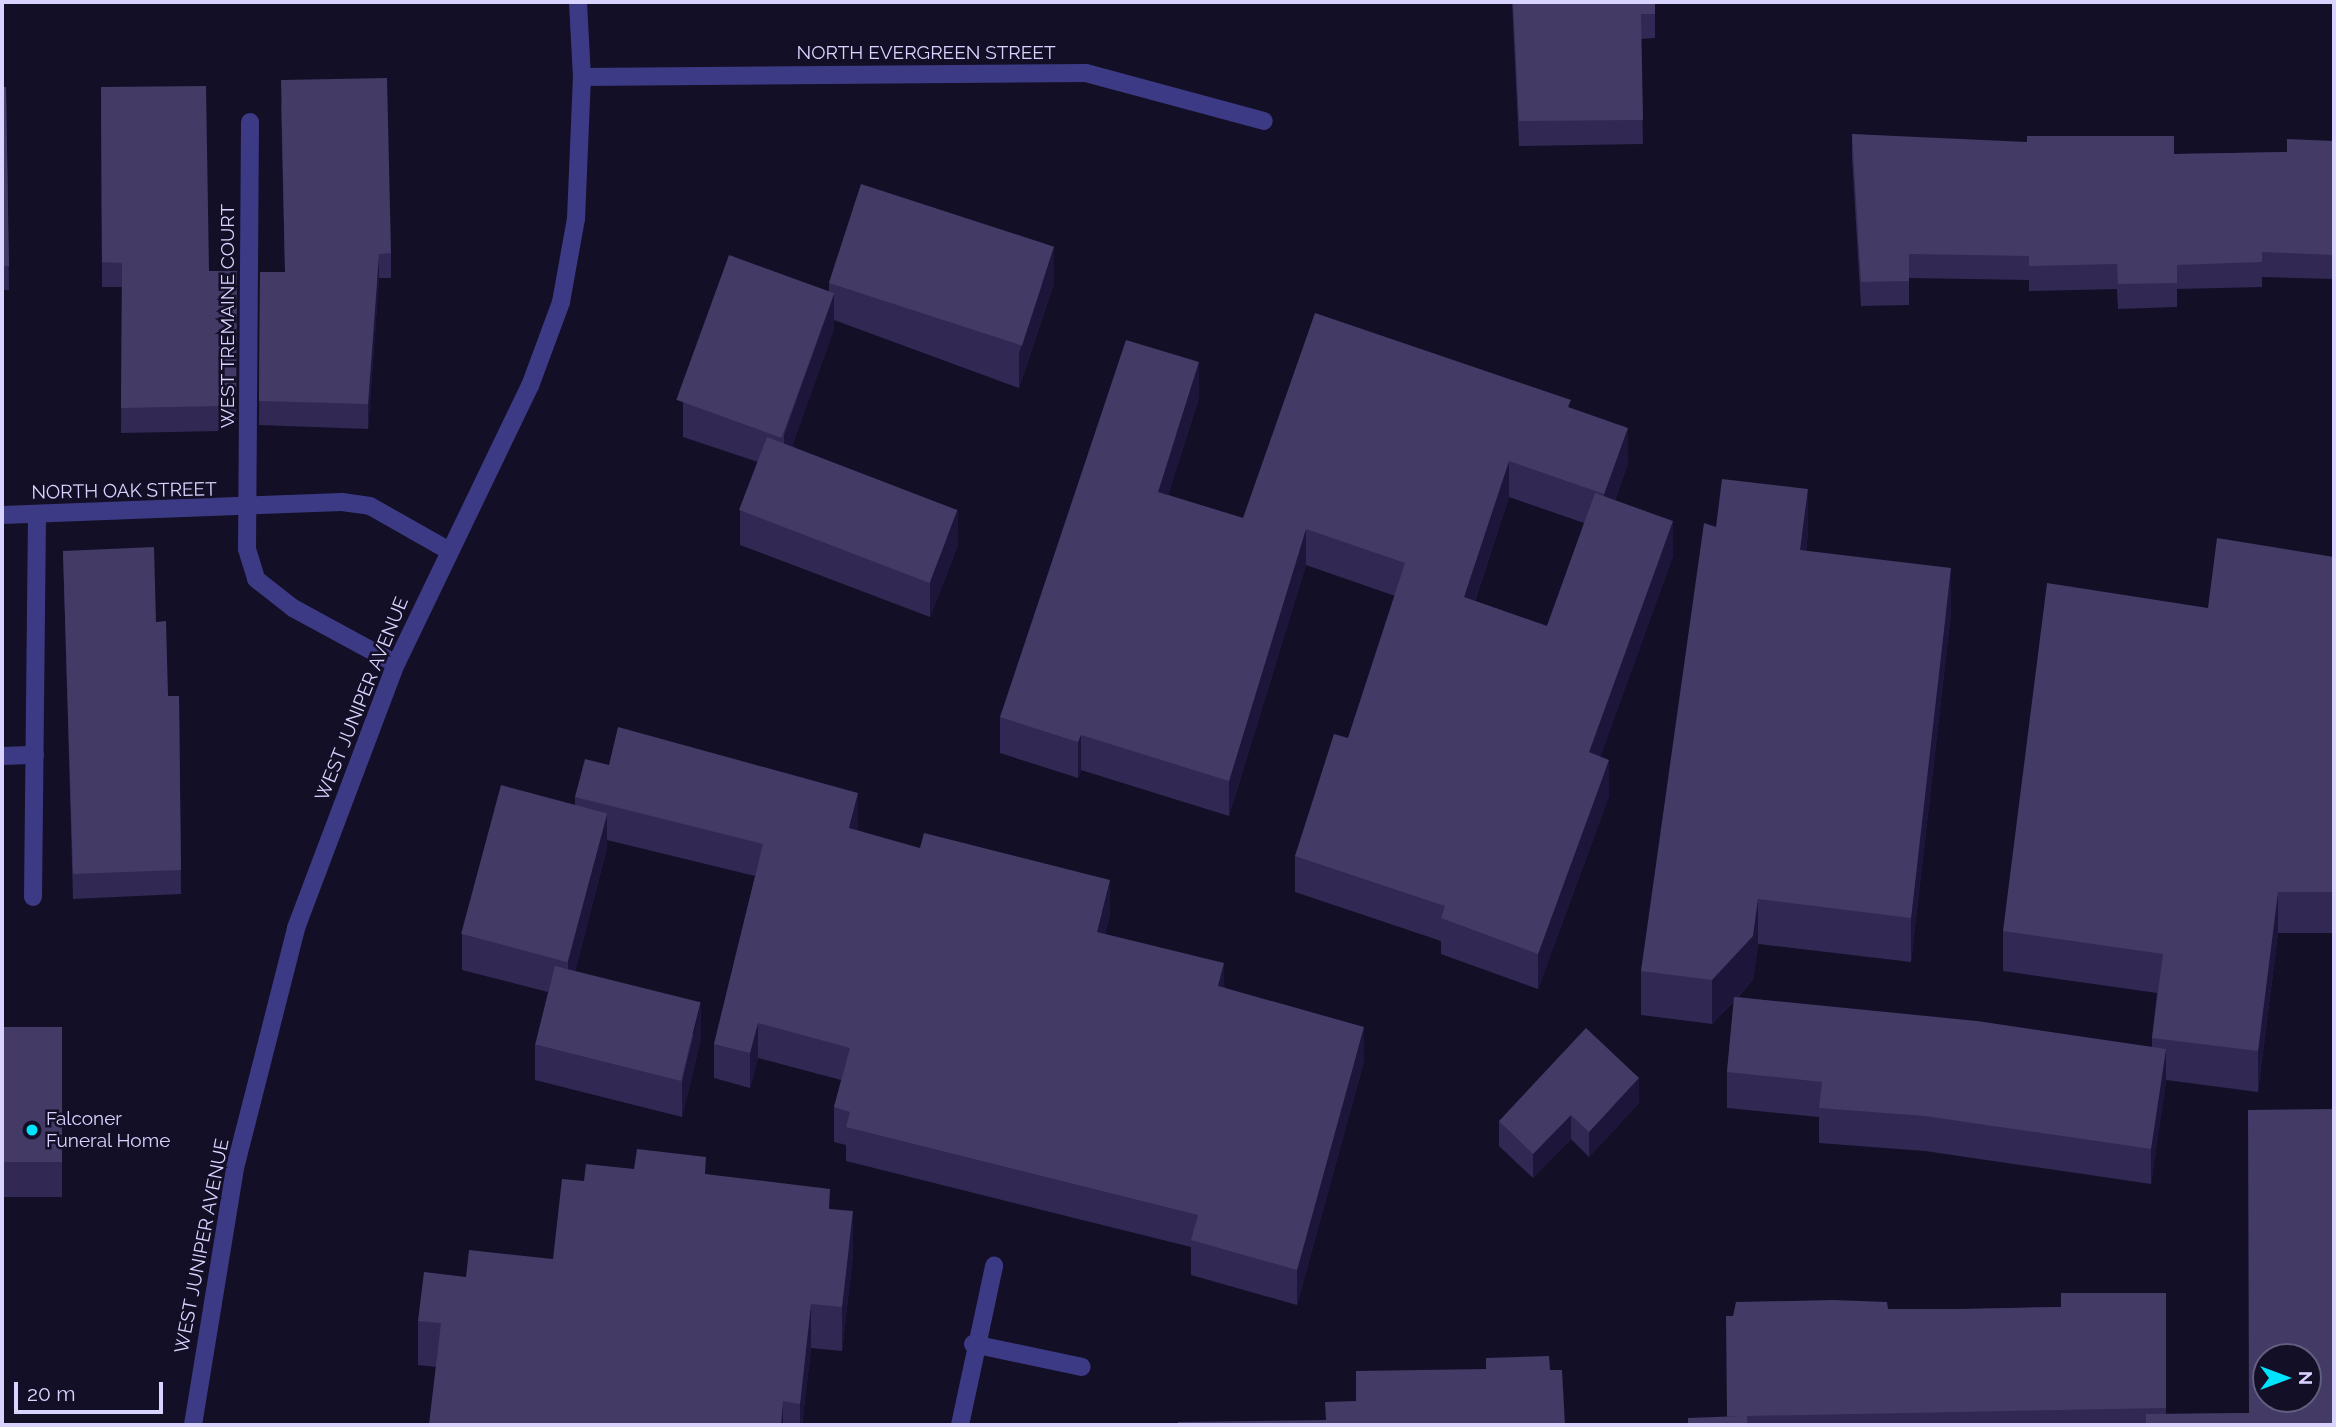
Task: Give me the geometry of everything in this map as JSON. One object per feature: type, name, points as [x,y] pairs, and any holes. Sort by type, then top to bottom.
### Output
[{"type":"street","name":"WEST JUNIPER AVENUE","points":[[194,1425],[235,1168],[273,1007],[296,928],[396,664],[446,550],[530,386],[561,302],[576,219],[582,77],[578,2]]},
{"type":"street","name":"NORTH EVERGREEN STREET","points":[[582,77],[1086,73],[1264,121]]},
{"type":"street","name":"WEST TREMAINE COURT","points":[[247,510],[250,122]]},
{"type":"street","name":"NORTH OAK STREET","points":[[2,515],[247,510],[294,500],[370,506],[446,550]]},
{"type":"street","points":[[247,510],[247,550],[256,579],[293,608],[396,664]]},
{"type":"street","points":[[33,897],[37,514]]},
{"type":"street","points":[[2,756],[34,755]]},
{"type":"street","points":[[960,1425],[973,1344],[994,1266]]},
{"type":"street","points":[[973,1344],[1082,1367]]},
{"type":"building","points":[[1513,2],[1655,2],[1655,14],[1641,14],[1643,120],[1519,121]]},
{"type":"building","points":[[387,78],[391,253],[379,254],[368,404],[259,401],[260,272],[285,272],[281,80]]},
{"type":"building","points":[[206,86],[209,271],[237,271],[236,400],[221,400],[221,406],[121,408],[122,263],[102,262],[101,87]]},
{"type":"building","points":[[2,87],[6,87],[9,266],[2,266]]},
{"type":"building","points":[[1852,134],[2027,142],[2027,136],[2174,136],[2174,154],[2287,152],[2287,139],[2334,141],[2334,255],[2262,252],[2262,262],[2177,265],[2177,283],[2118,284],[2117,264],[2029,266],[2029,256],[1909,254],[1909,281],[1861,282]]},
{"type":"building","points":[[861,184],[1054,247],[1022,346],[829,283]]},
{"type":"building","points":[[729,255],[834,293],[782,438],[676,400]]},
{"type":"building","points":[[1315,313],[1571,400],[1568,407],[1628,428],[1604,494],[1509,461],[1464,597],[1547,626],[1595,493],[1673,521],[1589,752],[1609,760],[1538,954],[1441,918],[1445,906],[1295,856],[1334,734],[1348,738],[1405,563],[1306,529],[1229,781],[1081,735],[1078,742],[1000,717],[1126,340],[1199,362],[1158,492],[1243,518]]},
{"type":"building","points":[[767,437],[957,510],[929,583],[739,510]]},
{"type":"building","points":[[1722,479],[1808,489],[1800,550],[1951,568],[1911,918],[1758,899],[1753,936],[1712,980],[1641,971],[1704,523],[1716,527]]},
{"type":"building","points":[[2217,538],[2334,557],[2334,892],[2278,892],[2258,1051],[2152,1038],[2163,954],[2003,931],[2047,583],[2208,608]]},
{"type":"building","points":[[154,547],[156,622],[166,621],[168,696],[179,696],[181,870],[73,874],[63,551]]},
{"type":"building","points":[[618,727],[858,793],[849,828],[920,848],[924,833],[1110,880],[1097,932],[1224,963],[1218,986],[1364,1027],[1297,1270],[1191,1240],[1198,1215],[846,1127],[850,1112],[834,1107],[850,1048],[758,1023],[750,1053],[714,1044],[763,844],[575,797],[585,759],[609,765]]},
{"type":"building","points":[[501,785],[607,813],[567,962],[461,934]]},
{"type":"building","points":[[555,966],[701,1002],[681,1081],[535,1045]]},
{"type":"building","points":[[1734,997],[1977,1021],[2166,1049],[2151,1149],[1925,1116],[1819,1108],[1822,1082],[1727,1072]]},
{"type":"building","name":"Falconer Funeral Home","points":[[2,1027],[62,1027],[62,1162],[2,1162]]},
{"type":"building","points":[[1586,1028],[1639,1078],[1589,1132],[1571,1115],[1533,1154],[1499,1121]]},
{"type":"building","points":[[2334,1109],[2334,1425],[2146,1425],[2146,1414],[2249,1413],[2248,1110]]},
{"type":"building","points":[[637,1149],[706,1157],[705,1174],[830,1189],[829,1209],[853,1211],[842,1307],[811,1304],[800,1404],[783,1401],[781,1425],[429,1425],[441,1323],[418,1321],[424,1272],[466,1277],[469,1250],[553,1259],[562,1179],[584,1181],[586,1164],[634,1169]]},
{"type":"building","points":[[2061,1293],[2166,1293],[2166,1408],[1747,1416],[1747,1425],[1688,1425],[1688,1418],[1742,1416],[1727,1416],[1726,1316],[1733,1316],[1736,1302],[1887,1302],[1888,1309],[2061,1307]]},
{"type":"building","points":[[1549,1356],[1550,1370],[1562,1370],[1565,1425],[1178,1425],[1178,1422],[1326,1420],[1325,1402],[1356,1401],[1356,1371],[1486,1369],[1486,1358]]},
{"type":"place","name":"Falconer Funeral Home","points":[[32,1130]]}]
